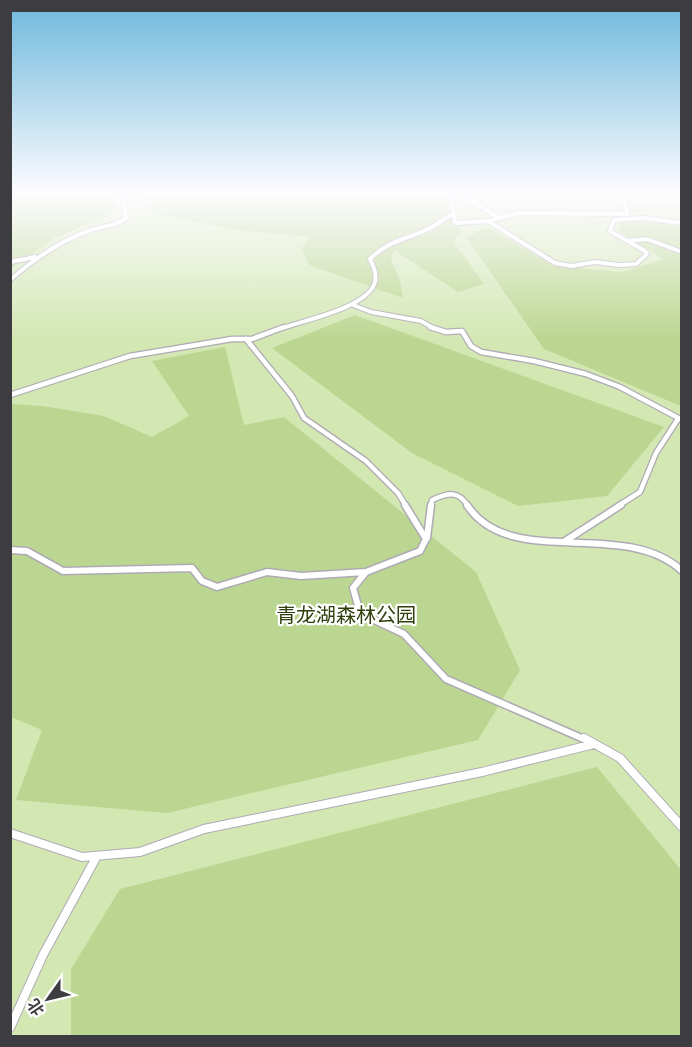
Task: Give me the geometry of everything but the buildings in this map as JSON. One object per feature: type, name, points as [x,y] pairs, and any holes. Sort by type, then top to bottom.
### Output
[{"type":"lane","points":[[10,280],[28,264],[67,243]]},
{"type":"lane","points":[[10,395],[130,356],[232,339],[252,339],[353,305],[375,284],[376,273],[370,259],[388,243]]},
{"type":"lane","points":[[522,243],[549,260],[571,266],[585,262],[636,264],[647,254],[632,243]]},
{"type":"lane","points":[[657,243],[681,252]]},
{"type":"lane","points":[[10,262],[42,256]]},
{"type":"lane","points":[[353,305],[371,312],[421,321],[431,328],[446,332],[462,331],[471,346],[481,352],[553,363],[620,387],[680,419],[656,453],[640,492],[564,542]]},
{"type":"lane","points":[[246,339],[292,396],[304,418],[366,461],[398,493],[426,539]]},
{"type":"lane","points":[[10,550],[27,551],[63,571],[192,568],[202,581],[217,587],[267,572],[301,576],[366,572],[420,551],[426,539],[432,500],[442,494],[455,493],[466,500],[483,524],[542,541],[623,546],[652,551],[668,558],[681,572]]},
{"type":"lane","points":[[366,572],[353,588],[358,609],[370,618],[404,634],[446,679],[570,730],[620,758],[681,827]]},
{"type":"lane","points":[[10,832],[82,857],[140,852],[204,829],[482,772],[594,744]]},
{"type":"lane","points":[[10,1028],[43,955],[96,855]]},
{"type":"green space","name":"青龙湖森林公园","points":[[10,243],[681,243],[681,1036],[11,1036]]},
{"type":"green space","points":[[11,243],[47,243],[11,268]]},
{"type":"green space","points":[[306,243],[455,243],[484,284],[458,292],[394,250],[391,259],[400,281],[403,298],[309,265],[302,248]]},
{"type":"green space","points":[[470,243],[514,243],[553,266],[622,272],[664,259],[637,243],[681,243],[681,406],[544,349]]},
{"type":"green space","points":[[355,315],[664,427],[607,496],[518,506],[412,453],[272,348]]},
{"type":"green space","points":[[225,347],[244,425],[284,417],[476,572],[520,670],[478,740],[167,813],[16,800],[42,730],[11,717],[10,404],[42,406],[104,416],[152,437],[189,416],[152,361]]},
{"type":"green space","points":[[597,767],[681,870],[681,1036],[71,1036],[71,969],[120,889]]}]
